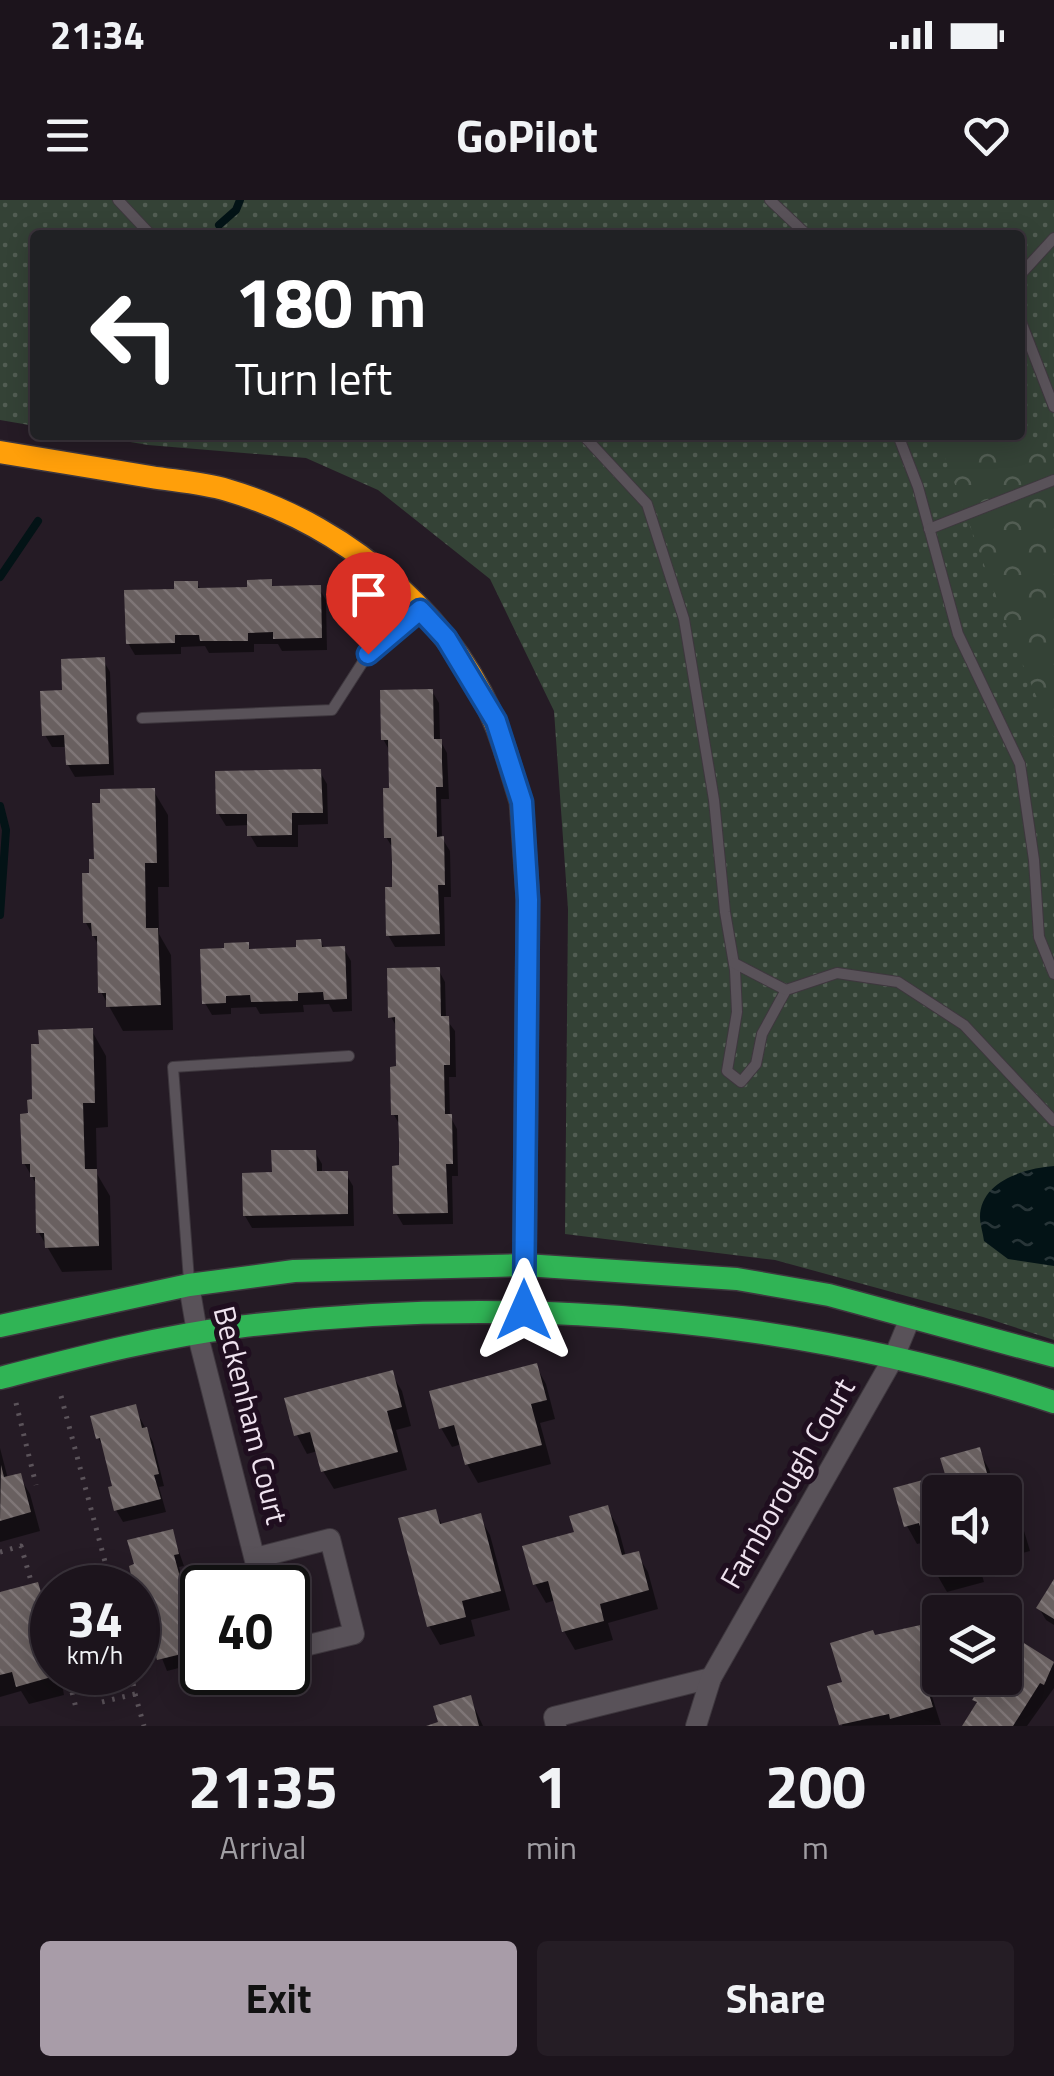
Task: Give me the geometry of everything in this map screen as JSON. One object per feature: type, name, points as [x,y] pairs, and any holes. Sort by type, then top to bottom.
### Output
[{"type":"street","points":[[0,452],[224,489],[286,512],[351,549],[389,577],[446,638],[496,721],[522,802],[528,900],[524,1310]]},
{"type":"street","points":[[0,1326],[189,1285],[294,1272],[524,1265],[738,1279],[829,1295],[1054,1356]]},
{"type":"street","name":"Beckenham Court","points":[[189,1285],[197,1332],[257,1565]]},
{"type":"street","points":[[0,1378],[197,1332],[280,1320],[524,1310],[721,1327],[894,1357],[962,1373],[1054,1402]]},
{"type":"street","name":"Farnborough Court","points":[[696,1726],[711,1678],[894,1357],[911,1316]]},
{"type":"street","name":"Beckenham Court","points":[[255,1558],[330,1539],[354,1634],[310,1645]]},
{"type":"street","points":[[556,1726],[554,1717],[711,1678]]},
{"type":"lane","points":[[118,200],[147,230]]},
{"type":"lane","points":[[770,200],[802,230]]},
{"type":"lane","points":[[1025,269],[1054,238]]},
{"type":"lane","points":[[1025,333],[1054,408]]},
{"type":"lane","points":[[587,440],[647,504],[684,619],[714,800],[734,963],[736,1012],[726,1072],[741,1082],[756,1064],[762,1034],[786,990],[837,973],[898,982],[964,1025],[1054,1121]]},
{"type":"lane","points":[[900,440],[930,529],[958,634],[1020,764],[1034,860],[1039,937],[1054,974]]},
{"type":"lane","points":[[930,529],[1054,480]]},
{"type":"lane","points":[[142,718],[332,710],[368,654],[420,610]]},
{"type":"lane","points":[[734,963],[786,990]]},
{"type":"lane","points":[[189,1285],[174,1067],[348,1056]]},
{"type":"path","points":[[61,1396],[106,1565]]},
{"type":"path","points":[[15,1400],[36,1485]]},
{"type":"path","points":[[0,1552],[21,1546],[30,1578]]},
{"type":"path","points":[[73,1695],[76,1708]]},
{"type":"path","points":[[102,1702],[131,1695]]},
{"type":"path","points":[[135,1695],[144,1726]]},
{"type":"green space","points":[[0,200],[1054,200],[1054,1340],[775,1260],[565,1234],[568,909],[554,711],[490,579],[378,490],[306,458],[118,440],[1025,440],[1025,230],[30,230],[30,425],[0,420]]},
{"type":"green space","points":[[1025,426],[1054,470],[1054,738],[1006,625],[939,440],[1025,440]]},
{"type":"water","points":[[1054,1166],[1054,1266],[1008,1259],[984,1241],[982,1205],[988,1194],[1006,1179]]},
{"type":"building","points":[[272,579],[272,586],[321,585],[322,638],[273,639],[273,632],[248,633],[248,641],[200,641],[199,635],[175,635],[175,643],[126,644],[124,590],[174,589],[174,581],[198,581],[198,588],[247,587],[247,580]]},
{"type":"building","points":[[105,657],[109,764],[66,765],[64,735],[42,736],[40,691],[62,690],[61,659]]},
{"type":"building","points":[[433,689],[434,739],[442,739],[443,787],[436,787],[437,837],[444,836],[445,885],[438,885],[440,934],[386,936],[385,887],[392,887],[392,862],[391,838],[384,838],[383,788],[389,788],[388,740],[381,740],[380,690]]},
{"type":"building","points":[[321,769],[323,813],[292,813],[292,835],[247,836],[247,814],[216,814],[215,771]]},
{"type":"building","points":[[155,788],[157,863],[145,863],[146,928],[158,928],[161,1005],[106,1007],[106,993],[98,993],[97,936],[92,936],[91,923],[83,923],[82,873],[89,873],[89,859],[94,859],[92,803],[100,803],[100,789]]},
{"type":"building","points":[[321,939],[322,947],[345,946],[347,999],[324,1000],[323,992],[298,993],[298,1001],[251,1002],[250,995],[226,996],[226,1003],[202,1004],[200,949],[249,942],[249,949],[296,947],[296,940]]},
{"type":"building","points":[[440,967],[441,1016],[449,1016],[450,1041],[450,1065],[444,1065],[445,1114],[452,1114],[453,1164],[446,1164],[448,1213],[393,1214],[392,1166],[399,1165],[399,1141],[398,1115],[391,1115],[395,1017],[388,1018],[387,968]]},
{"type":"building","points":[[93,1028],[95,1103],[83,1103],[85,1169],[97,1169],[99,1246],[45,1248],[44,1233],[36,1233],[35,1177],[30,1177],[30,1164],[22,1164],[20,1114],[28,1113],[27,1100],[32,1099],[31,1044],[39,1044],[38,1030]]},
{"type":"building","points":[[271,1150],[316,1150],[317,1171],[348,1171],[348,1214],[243,1216],[242,1173],[272,1172]]},
{"type":"building","points":[[537,1363],[547,1400],[531,1404],[542,1445],[465,1465],[454,1425],[439,1429],[429,1391]]},
{"type":"building","points":[[393,1370],[402,1407],[387,1411],[398,1452],[321,1472],[310,1432],[294,1436],[284,1398]]},
{"type":"building","points":[[136,1404],[142,1428],[147,1427],[161,1499],[114,1511],[100,1438],[96,1439],[90,1416]]},
{"type":"building","points":[[980,1447],[987,1475],[941,1475],[945,1474],[940,1458]]},
{"type":"building","points":[[1,1465],[4,1477],[21,1473],[31,1512],[0,1521]]},
{"type":"building","points":[[922,1480],[922,1533],[919,1523],[904,1527],[893,1488]]},
{"type":"building","points":[[608,1505],[622,1555],[639,1551],[649,1590],[600,1604],[604,1621],[562,1632],[548,1581],[533,1585],[522,1546],[574,1532],[569,1516]]},
{"type":"building","points":[[436,1509],[440,1524],[481,1513],[501,1591],[462,1601],[466,1617],[427,1627],[398,1518]]},
{"type":"building","points":[[173,1529],[179,1554],[174,1555],[180,1577],[180,1654],[160,1659],[160,1565],[132,1565],[127,1540]]},
{"type":"building","points":[[1054,1579],[1054,1619],[1036,1608]]},
{"type":"building","points":[[30,1584],[30,1683],[16,1687],[12,1672],[0,1675],[0,1592]]},
{"type":"building","points":[[922,1625],[922,1695],[929,1695],[933,1707],[890,1719],[889,1714],[839,1725],[827,1686],[842,1682],[830,1643],[873,1630],[875,1635]]},
{"type":"building","points":[[1022,1642],[1054,1662],[1044,1685],[1040,1683],[1013,1726],[962,1726],[977,1702],[972,1700],[975,1695],[1022,1695]]},
{"type":"building","points":[[471,1695],[479,1726],[426,1726],[438,1722],[433,1706]]},
{"type":"waterway","points":[[219,225],[236,210],[240,200]]},
{"type":"waterway","points":[[0,577],[38,521]]},
{"type":"waterway","points":[[0,806],[6,830],[0,915]]},
{"type":"traffic: fast","points":[[506,753],[521,802],[528,900],[524,1310]]},
{"type":"traffic: fast","points":[[0,1326],[189,1285],[294,1271],[525,1265],[737,1279],[829,1295],[1054,1356]]},
{"type":"traffic: fast","points":[[0,1378],[147,1342],[237,1327],[443,1312],[546,1313],[650,1320],[854,1349],[1054,1402]]},
{"type":"traffic: slow","points":[[0,452],[218,488],[274,507],[318,529],[399,587],[433,623],[488,706],[506,753]]},
{"type":"route","points":[[368,654],[420,610],[446,638],[496,721],[522,802],[528,900],[524,1310]]}]
